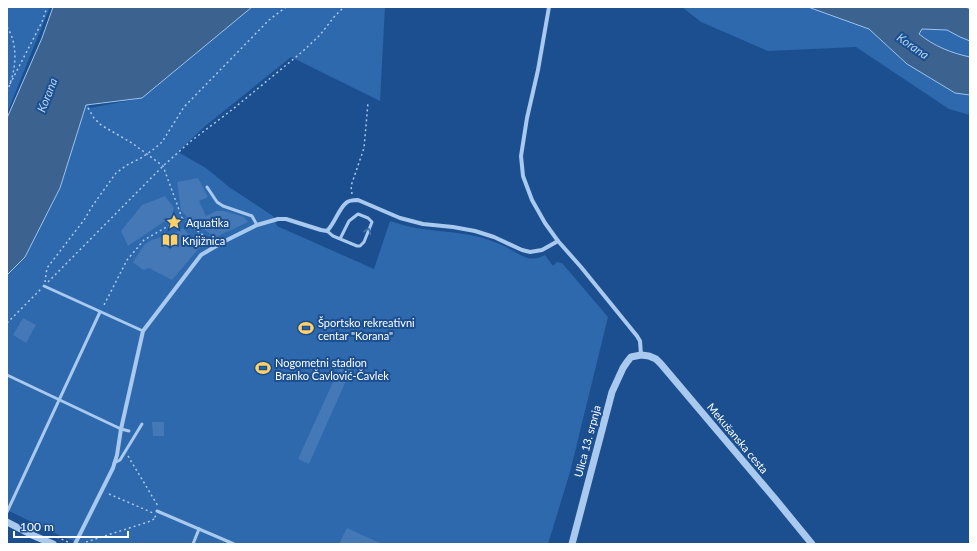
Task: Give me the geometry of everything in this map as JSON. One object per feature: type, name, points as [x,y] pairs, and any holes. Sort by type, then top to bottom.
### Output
[{"type":"street","points":[[549,7],[521,156],[524,176],[532,200],[545,223],[558,241],[637,336],[640,341],[641,355]]},
{"type":"street","points":[[75,544],[117,455],[121,429],[143,331],[201,255],[222,242],[257,225],[278,219],[286,219],[327,231],[346,203],[352,200],[358,200],[400,218],[424,224],[475,231],[530,252],[542,250],[558,241]]},
{"type":"street","name":"Ulica 13. srpnja","points":[[572,544],[612,392],[626,362],[632,357],[641,355]]},
{"type":"street","name":"Mekušanska cesta","points":[[641,355],[656,359],[661,364],[812,544]]},
{"type":"street","points":[[7,522],[53,544]]},
{"type":"lane","points":[[207,187],[217,202],[223,206],[252,216],[257,225]]},
{"type":"lane","points":[[327,231],[333,236],[340,239],[357,246],[360,246],[364,242],[372,222],[368,218],[358,214],[349,221],[340,239]]},
{"type":"lane","points":[[44,286],[143,331]]},
{"type":"lane","points":[[7,512],[100,312]]},
{"type":"lane","points":[[7,375],[121,429],[129,431]]},
{"type":"lane","points":[[114,463],[120,460],[142,424]]},
{"type":"lane","points":[[157,513],[234,544]]},
{"type":"lane","points":[[192,544],[199,529]]},
{"type":"path","points":[[7,91],[42,22],[47,7]]},
{"type":"path","points":[[44,286],[47,268],[84,220],[116,173],[126,165],[147,154],[162,142],[184,107],[269,20],[286,7]]},
{"type":"path","points":[[7,323],[163,166],[302,52],[320,35],[344,7]]},
{"type":"path","points":[[7,27],[14,44],[15,54],[10,84]]},
{"type":"path","points":[[352,200],[351,186],[364,148],[368,103]]},
{"type":"path","points":[[88,108],[94,118],[101,125],[132,143],[163,166],[182,218],[210,241]]},
{"type":"path","points":[[100,312],[127,260],[144,240],[182,218]]},
{"type":"path","points":[[86,542],[156,518],[155,517],[159,508],[127,454]]},
{"type":"path","points":[[109,494],[157,513]]},
{"type":"shaded area","points":[[7,7],[50,7],[7,113]]},
{"type":"shaded area","name":"Športsko rekreativni centar \"Korana\"","points":[[252,7],[385,7],[380,101],[291,57],[204,127],[178,152],[206,168],[229,187],[273,216],[277,226],[374,269],[390,221],[416,228],[471,235],[508,248],[526,258],[535,258],[545,255],[553,266],[557,262],[562,263],[608,317],[570,472],[548,544],[81,544],[7,510],[7,275],[25,257],[60,188],[86,105],[90,108],[142,98]]},
{"type":"shaded area","points":[[682,7],[809,7],[869,29],[907,64],[954,93],[970,95],[970,115],[949,109],[856,47],[768,51],[701,22]]},
{"type":"shaded area","points":[[921,29],[947,30],[970,41],[970,57],[951,52],[930,42],[919,34]]},
{"type":"water","name":"Korana","points":[[53,7],[252,7],[142,98],[86,105],[60,188],[25,257],[7,275],[7,118],[42,38]]},
{"type":"water","name":"Korana","points":[[808,7],[966,7],[970,9],[970,41],[947,30],[922,29],[919,34],[943,48],[970,57],[970,95],[955,93],[907,64],[869,29]]},
{"type":"building","points":[[198,178],[208,197],[199,201],[206,216],[216,211],[224,211],[244,217],[248,222],[216,237],[190,221],[181,210],[177,182]]},
{"type":"building","points":[[165,196],[174,208],[171,217],[128,246],[121,231],[142,205]]},
{"type":"building","points":[[183,228],[200,247],[172,280],[149,268],[143,270],[133,262],[144,245],[151,240],[173,234]]},
{"type":"building","points":[[23,318],[36,325],[26,343],[13,335]]},
{"type":"building","points":[[343,360],[353,365],[309,464],[298,459]]},
{"type":"building","points":[[152,422],[164,422],[164,436],[153,436]]},
{"type":"building","points":[[347,528],[382,544],[339,544]]},
{"type":"place","name":"Aquatika","points":[[174,222]]},
{"type":"place","name":"Knjižnica","points":[[170,240]]},
{"type":"place","name":"Športsko rekreativni centar \"Korana\"","points":[[306,328]]},
{"type":"place","name":"Nogometni stadion Branko Čavlović-Čavlek","points":[[263,368]]}]
